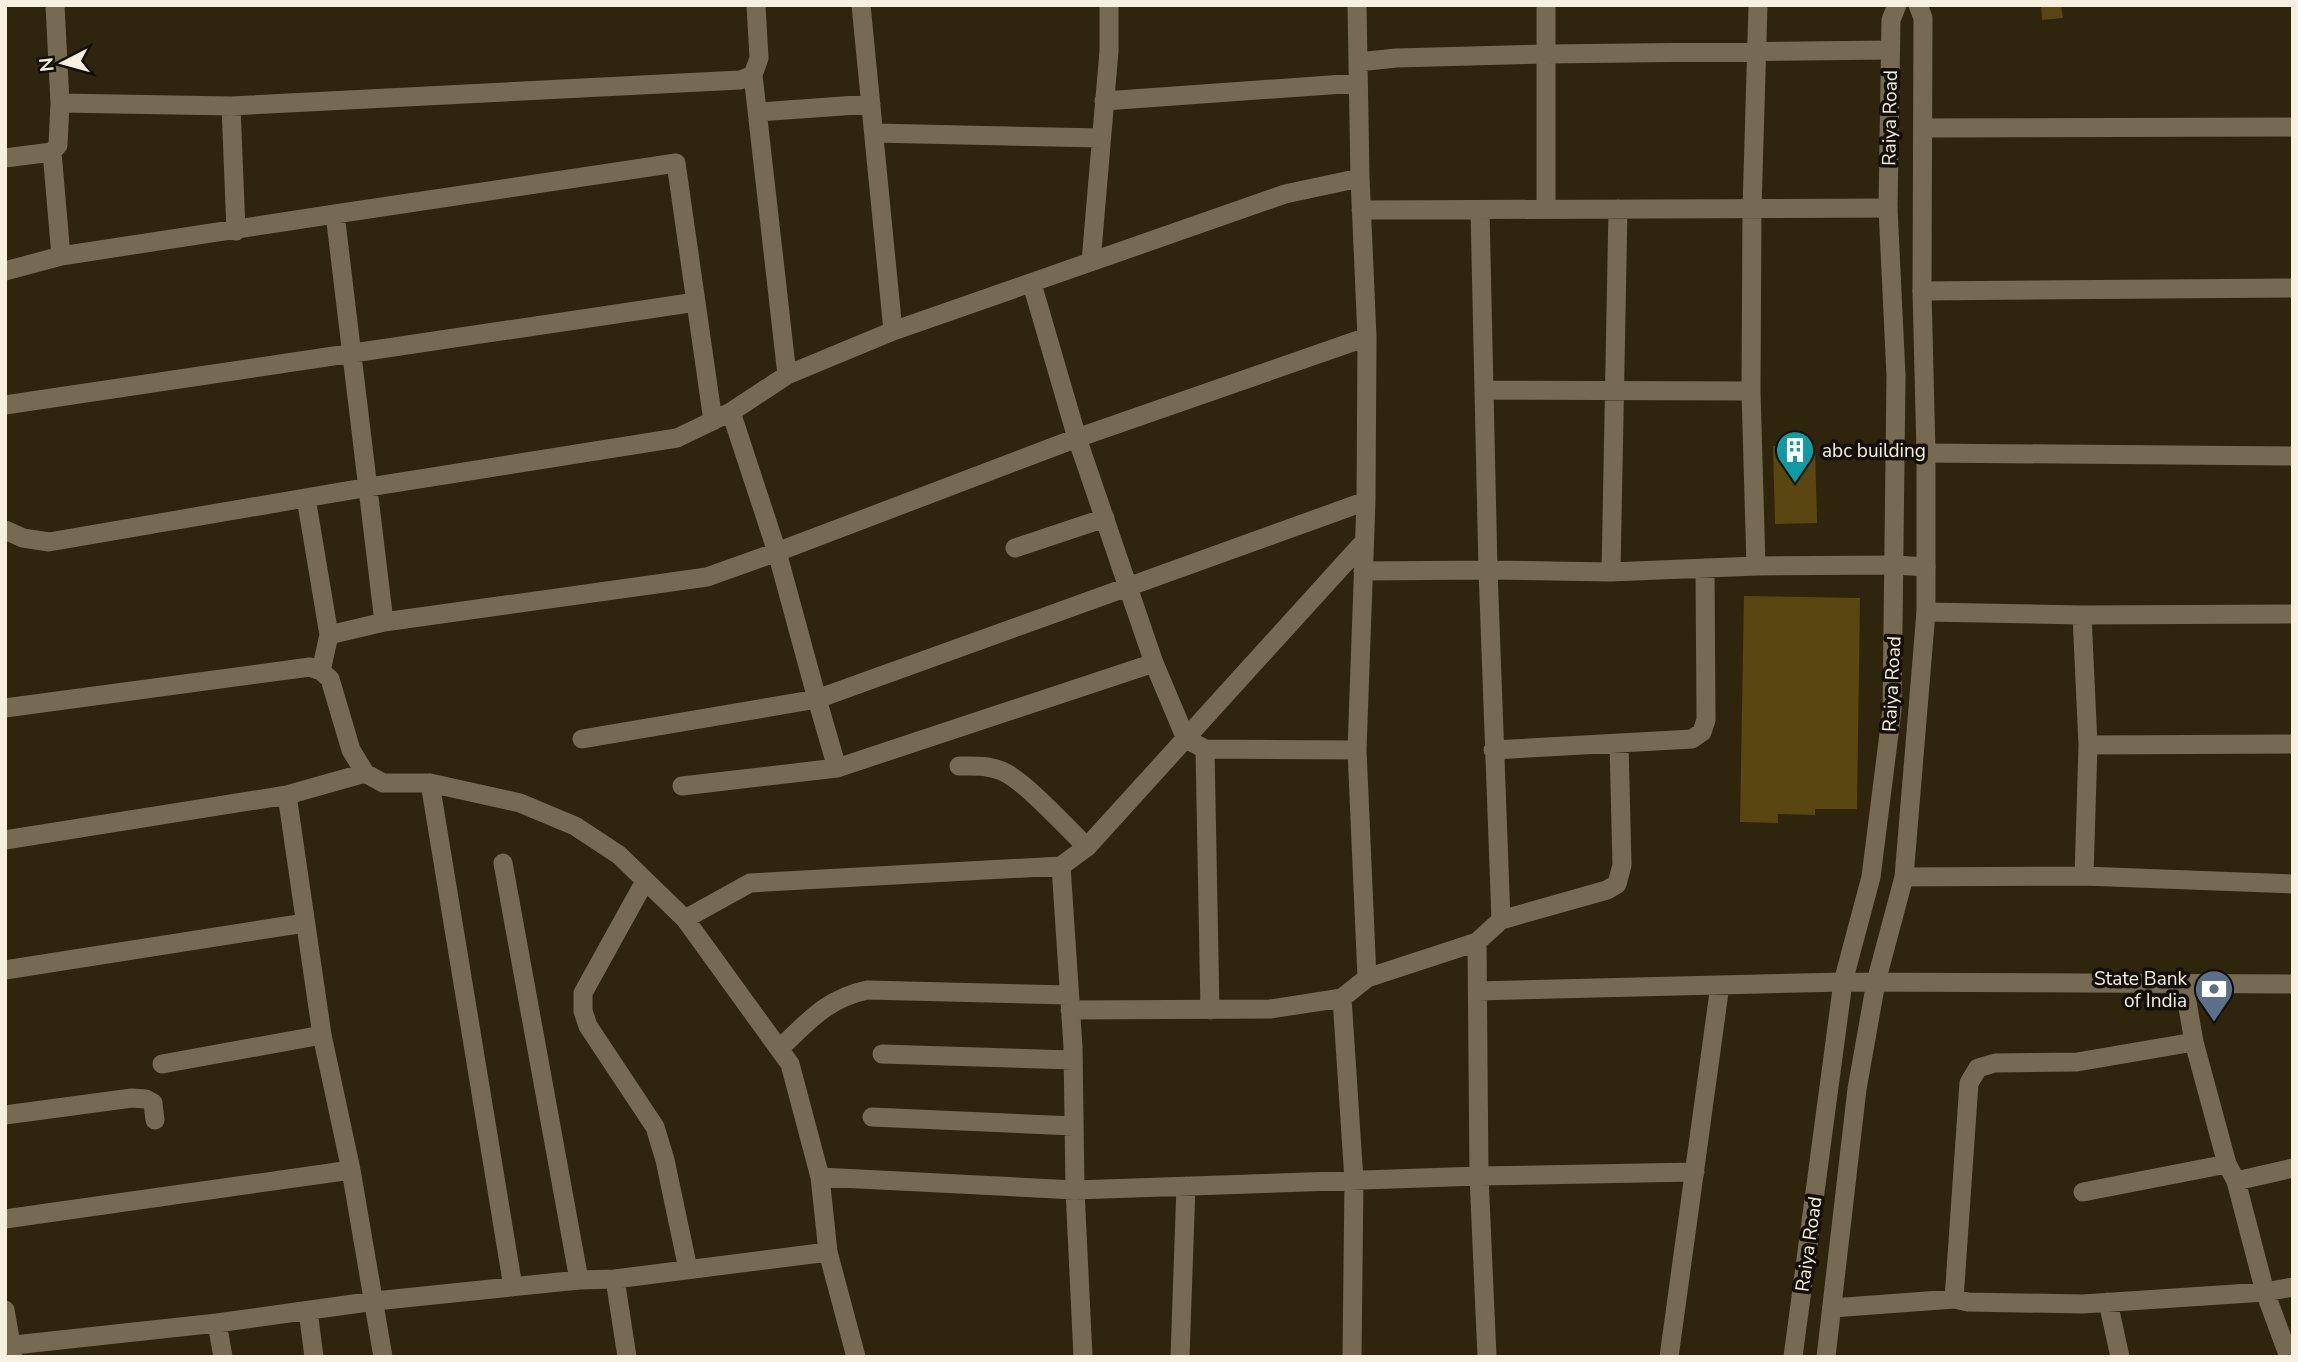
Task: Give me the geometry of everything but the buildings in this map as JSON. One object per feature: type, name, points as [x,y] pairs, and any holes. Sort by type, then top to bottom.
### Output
[{"type":"street","points":[[5,158],[52,152],[58,145],[60,103],[55,5]]},
{"type":"street","points":[[756,5],[759,58],[753,75],[787,375]]},
{"type":"street","points":[[861,5],[893,331]]},
{"type":"street","points":[[1091,262],[1109,51],[1108,5]]},
{"type":"street","points":[[1357,5],[1360,178],[1367,337],[1366,501],[1357,750],[1367,978]]},
{"type":"street","points":[[1546,5],[1546,209]]},
{"type":"street","points":[[1756,566],[1751,391],[1752,209],[1758,5]]},
{"type":"street","name":"Raiya Road","points":[[1793,1357],[1843,982],[1871,877],[1892,710],[1896,376],[1888,208],[1891,20],[1897,5]]},
{"type":"street","name":"Raiya Road","points":[[1826,1357],[1857,1089],[1876,982],[1904,877],[1926,612],[1922,290],[1925,128],[1923,18],[1918,5]]},
{"type":"street","points":[[1357,62],[1396,58],[1546,54],[1890,50]]},
{"type":"street","points":[[60,103],[231,106],[708,83],[740,80],[753,75]]},
{"type":"street","points":[[1104,101],[1358,83]]},
{"type":"street","points":[[758,112],[871,104]]},
{"type":"street","points":[[231,106],[236,231]]},
{"type":"street","points":[[1925,128],[2293,127]]},
{"type":"street","points":[[874,133],[1101,138]]},
{"type":"street","points":[[52,152],[61,256]]},
{"type":"street","points":[[5,271],[61,256],[676,163],[713,421]]},
{"type":"street","points":[[5,530],[23,538],[49,542],[677,438],[732,412],[787,375],[893,331],[1285,194],[1360,178]]},
{"type":"street","points":[[1361,209],[1888,208]]},
{"type":"street","points":[[1611,572],[1618,209]]},
{"type":"street","points":[[1480,210],[1493,750],[1501,920]]},
{"type":"street","points":[[335,214],[384,622]]},
{"type":"street","points":[[1032,284],[1077,438],[1154,663],[1186,739],[1205,748],[1357,750]]},
{"type":"street","points":[[1922,290],[2293,288]]},
{"type":"street","points":[[5,405],[696,302]]},
{"type":"street","points":[[329,635],[384,622],[707,577],[1077,438],[1367,337]]},
{"type":"street","points":[[1484,390],[1751,391]]},
{"type":"street","points":[[732,412],[777,552],[837,768]]},
{"type":"street","points":[[1926,453],[2293,456]]},
{"type":"street","points":[[306,498],[329,635],[321,671]]},
{"type":"street","points":[[582,739],[817,699],[1366,501]]},
{"type":"street","points":[[1015,548],[1105,518]]},
{"type":"street","points":[[685,919],[750,883],[1061,866],[1087,847],[1363,543]]},
{"type":"street","points":[[1363,571],[1488,569],[1611,572],[1756,566],[1926,567]]},
{"type":"street","points":[[1493,750],[1692,739],[1702,732],[1706,720],[1705,568]]},
{"type":"street","points":[[1926,612],[2082,615],[2293,614]]},
{"type":"street","points":[[2082,615],[2088,744],[2084,876]]},
{"type":"street","points":[[681,786],[837,768],[1154,663]]},
{"type":"street","points":[[5,708],[310,667],[321,671],[330,679],[351,750],[365,773],[383,783],[430,783],[520,803],[575,826],[619,855],[685,919],[790,1064],[820,1177],[828,1252],[856,1357]]},
{"type":"street","points":[[779,1049],[827,1004],[846,995],[867,990],[1210,1010],[1270,1009],[1342,998],[1367,978],[1477,942],[1501,920],[1608,890],[1617,884],[1622,865],[1619,744]]},
{"type":"street","points":[[2088,744],[2293,744]]},
{"type":"street","points":[[1205,748],[1210,1010]]},
{"type":"street","points":[[959,766],[984,766],[1004,771],[1087,847]]},
{"type":"street","points":[[5,840],[287,795],[365,773]]},
{"type":"street","points":[[430,783],[513,1287]]},
{"type":"street","points":[[287,795],[322,1035],[351,1170],[383,1357]]},
{"type":"street","points":[[503,863],[579,1280]]},
{"type":"street","points":[[1061,866],[1073,1060],[1075,1190],[1083,1357]]},
{"type":"street","points":[[1904,877],[2084,876],[2293,884]]},
{"type":"street","points":[[645,881],[592,974],[583,993],[583,1011],[588,1026],[655,1126],[688,1269]]},
{"type":"street","points":[[5,970],[305,923]]},
{"type":"street","points":[[1477,942],[1479,1176],[1488,1357]]},
{"type":"street","points":[[1478,991],[1843,982],[2293,984]]},
{"type":"street","points":[[1669,1357],[1720,985]]},
{"type":"street","points":[[2184,985],[2194,1042],[2227,1164],[2236,1181],[2265,1292],[2289,1357]]},
{"type":"street","points":[[1342,998],[1354,1181],[1352,1357]]},
{"type":"street","points":[[162,1064],[322,1035]]},
{"type":"street","points":[[1954,1299],[1969,1083],[1978,1068],[1995,1063],[2077,1062],[2194,1042]]},
{"type":"street","points":[[881,1054],[1073,1060]]},
{"type":"street","points":[[5,1115],[132,1098],[146,1099],[153,1103],[155,1121]]},
{"type":"street","points":[[872,1117],[1074,1126]]},
{"type":"street","points":[[2082,1192],[2227,1164]]},
{"type":"street","points":[[2236,1181],[2293,1168]]},
{"type":"street","points":[[5,1219],[351,1170]]},
{"type":"street","points":[[820,1177],[1075,1190],[1479,1176],[1695,1172]]},
{"type":"street","points":[[1180,1357],[1186,1186]]},
{"type":"street","points":[[5,1310],[10,1349],[375,1301],[579,1280],[615,1279],[828,1252]]},
{"type":"street","points":[[615,1279],[626,1357]]},
{"type":"street","points":[[1832,1308],[1954,1299],[1968,1302],[2108,1302],[2265,1292],[2293,1287]]},
{"type":"street","points":[[2108,1302],[2120,1357]]},
{"type":"street","points":[[308,1311],[314,1357]]},
{"type":"street","points":[[217,1323],[223,1357]]},
{"type":"place","name":"abc building","points":[[1795,484]]},
{"type":"place","name":"State Bank of India","points":[[2214,1023]]}]
